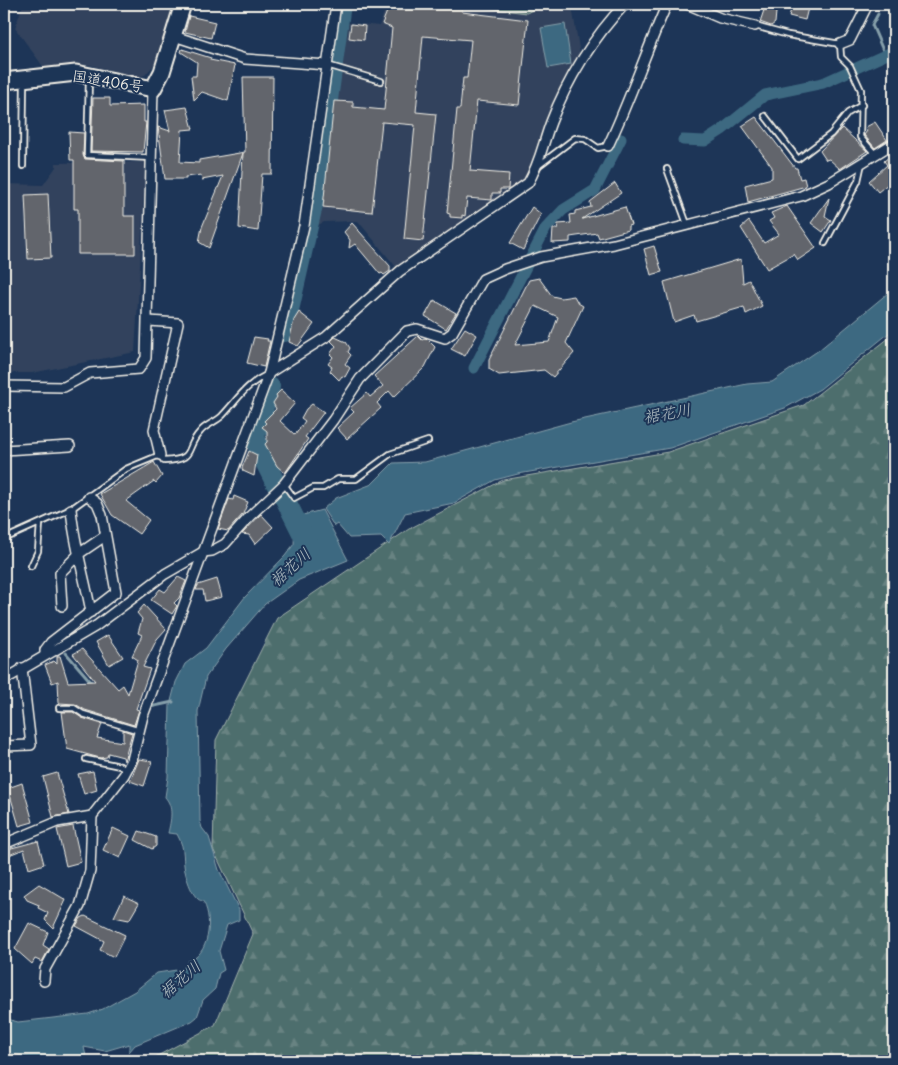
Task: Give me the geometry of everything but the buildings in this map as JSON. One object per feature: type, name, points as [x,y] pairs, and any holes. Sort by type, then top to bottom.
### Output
[{"type":"highway","name":"国道406号","points":[[4,81],[76,73],[153,89],[162,72],[183,4]]},
{"type":"street","points":[[44,981],[45,969],[80,906],[83,897],[90,871],[92,816],[126,771],[132,760],[140,731],[202,552],[269,373],[304,226],[331,66],[336,4]]},
{"type":"street","points":[[269,373],[326,337],[400,271],[528,183],[538,166],[551,122],[571,77],[618,11],[626,4]]},
{"type":"street","points":[[608,146],[626,110],[643,58],[667,4]]},
{"type":"street","points":[[687,4],[720,18],[755,26]]},
{"type":"street","points":[[840,44],[850,40],[868,4]]},
{"type":"street","points":[[174,36],[245,59],[331,66]]},
{"type":"street","points":[[4,386],[64,387],[90,374],[139,369],[146,358],[153,89]]},
{"type":"street","points":[[4,680],[96,626],[164,574],[202,552],[212,552],[225,544],[250,516],[284,484],[333,420],[360,379],[407,331],[418,328],[445,338],[452,333],[483,279],[541,257],[614,244],[801,196],[829,183],[894,144]]},
{"type":"street","points":[[148,321],[178,323],[154,430],[160,455]]},
{"type":"street","points":[[4,450],[70,446]]},
{"type":"street","points":[[44,655],[51,642],[116,592],[102,515],[97,503],[89,497]]},
{"type":"street","points":[[71,509],[73,531],[80,553],[91,612]]},
{"type":"street","points":[[62,606],[60,573],[80,553],[105,536]]},
{"type":"street","points":[[4,746],[31,746],[22,668]]},
{"type":"street","points":[[4,844],[57,822],[92,816]]},
{"type":"lane","points":[[755,26],[788,36],[840,44],[841,56],[850,66],[861,90],[860,137],[876,155]]},
{"type":"lane","points":[[331,66],[381,81]]},
{"type":"lane","points":[[89,75],[87,155],[152,158]]},
{"type":"lane","points":[[23,166],[24,79]]},
{"type":"lane","points":[[765,116],[798,159],[831,134],[848,113],[862,105]]},
{"type":"lane","points":[[538,166],[575,138],[585,139],[598,148],[608,146]]},
{"type":"lane","points":[[825,243],[858,181],[862,164]]},
{"type":"lane","points":[[667,169],[686,224]]},
{"type":"lane","points":[[4,539],[71,509],[126,469],[160,455],[164,461],[176,460],[190,454],[199,432],[221,417],[251,382],[269,373]]},
{"type":"lane","points":[[284,484],[294,498],[313,488],[323,488],[338,479],[356,479],[390,454],[428,441]]},
{"type":"lane","points":[[31,566],[38,551],[40,524]]},
{"type":"lane","points":[[4,588],[6,601]]},
{"type":"lane","points":[[59,708],[74,708],[83,714],[140,731]]},
{"type":"lane","points":[[86,759],[120,766],[126,771]]},
{"type":"shaded area","points":[[23,4],[174,4],[156,63],[145,75],[136,78],[90,65],[45,69],[15,28]]},
{"type":"shaded area","points":[[387,4],[574,4],[572,7],[580,54],[567,74],[546,122],[535,166],[513,191],[397,268],[358,221],[324,222],[312,228],[341,22],[379,26]]},
{"type":"shaded area","points":[[146,162],[135,352],[32,373],[4,373],[4,184],[43,185],[56,167],[56,163]]},
{"type":"green space","points":[[477,4],[542,4],[527,13],[479,7]]},
{"type":"green space","points":[[894,334],[894,1061],[148,1061],[215,1025],[253,934],[213,849],[216,740],[277,618],[409,529],[503,480],[668,452],[804,405]]},
{"type":"water","points":[[565,24],[571,64],[548,68],[541,28]]},
{"type":"water","name":"裾花川","points":[[894,288],[894,329],[820,389],[785,408],[670,448],[518,474],[495,480],[454,503],[405,513],[389,545],[381,537],[349,538],[337,524],[334,526],[323,509],[336,498],[372,484],[393,463],[425,462],[571,422],[747,384],[772,382],[819,350]]},
{"type":"water","name":"裾花川","points":[[322,510],[348,560],[299,580],[265,604],[226,649],[206,677],[198,711],[200,821],[202,828],[209,837],[219,870],[239,910],[239,920],[227,925],[219,951],[224,970],[219,973],[215,989],[203,1000],[197,1017],[192,1021],[135,1045],[129,1052],[129,1044],[105,1051],[84,1047],[87,1061],[32,1058],[4,1052],[4,1018],[18,1022],[88,1014],[103,1009],[135,991],[157,973],[183,969],[188,961],[195,958],[201,952],[207,936],[207,910],[203,902],[196,897],[189,884],[183,850],[177,834],[168,833],[171,809],[165,797],[168,777],[170,705],[176,682],[185,664],[206,648],[245,597],[285,556],[294,544],[295,525],[303,515]]},
{"type":"waterway","points":[[284,332],[315,196],[341,4]]},
{"type":"waterway","points":[[878,14],[872,25],[885,55]]},
{"type":"waterway","points":[[683,140],[705,141],[722,130],[765,95],[823,83],[894,51]]},
{"type":"waterway","points":[[474,368],[546,228],[563,210],[595,190],[621,139]]},
{"type":"waterway","points":[[270,387],[255,436],[259,450],[276,484]]},
{"type":"waterway","name":"裾花川","points":[[282,493],[309,547]]},
{"type":"waterway","points":[[66,653],[92,683]]},
{"type":"waterway","points":[[150,707],[173,702]]}]
